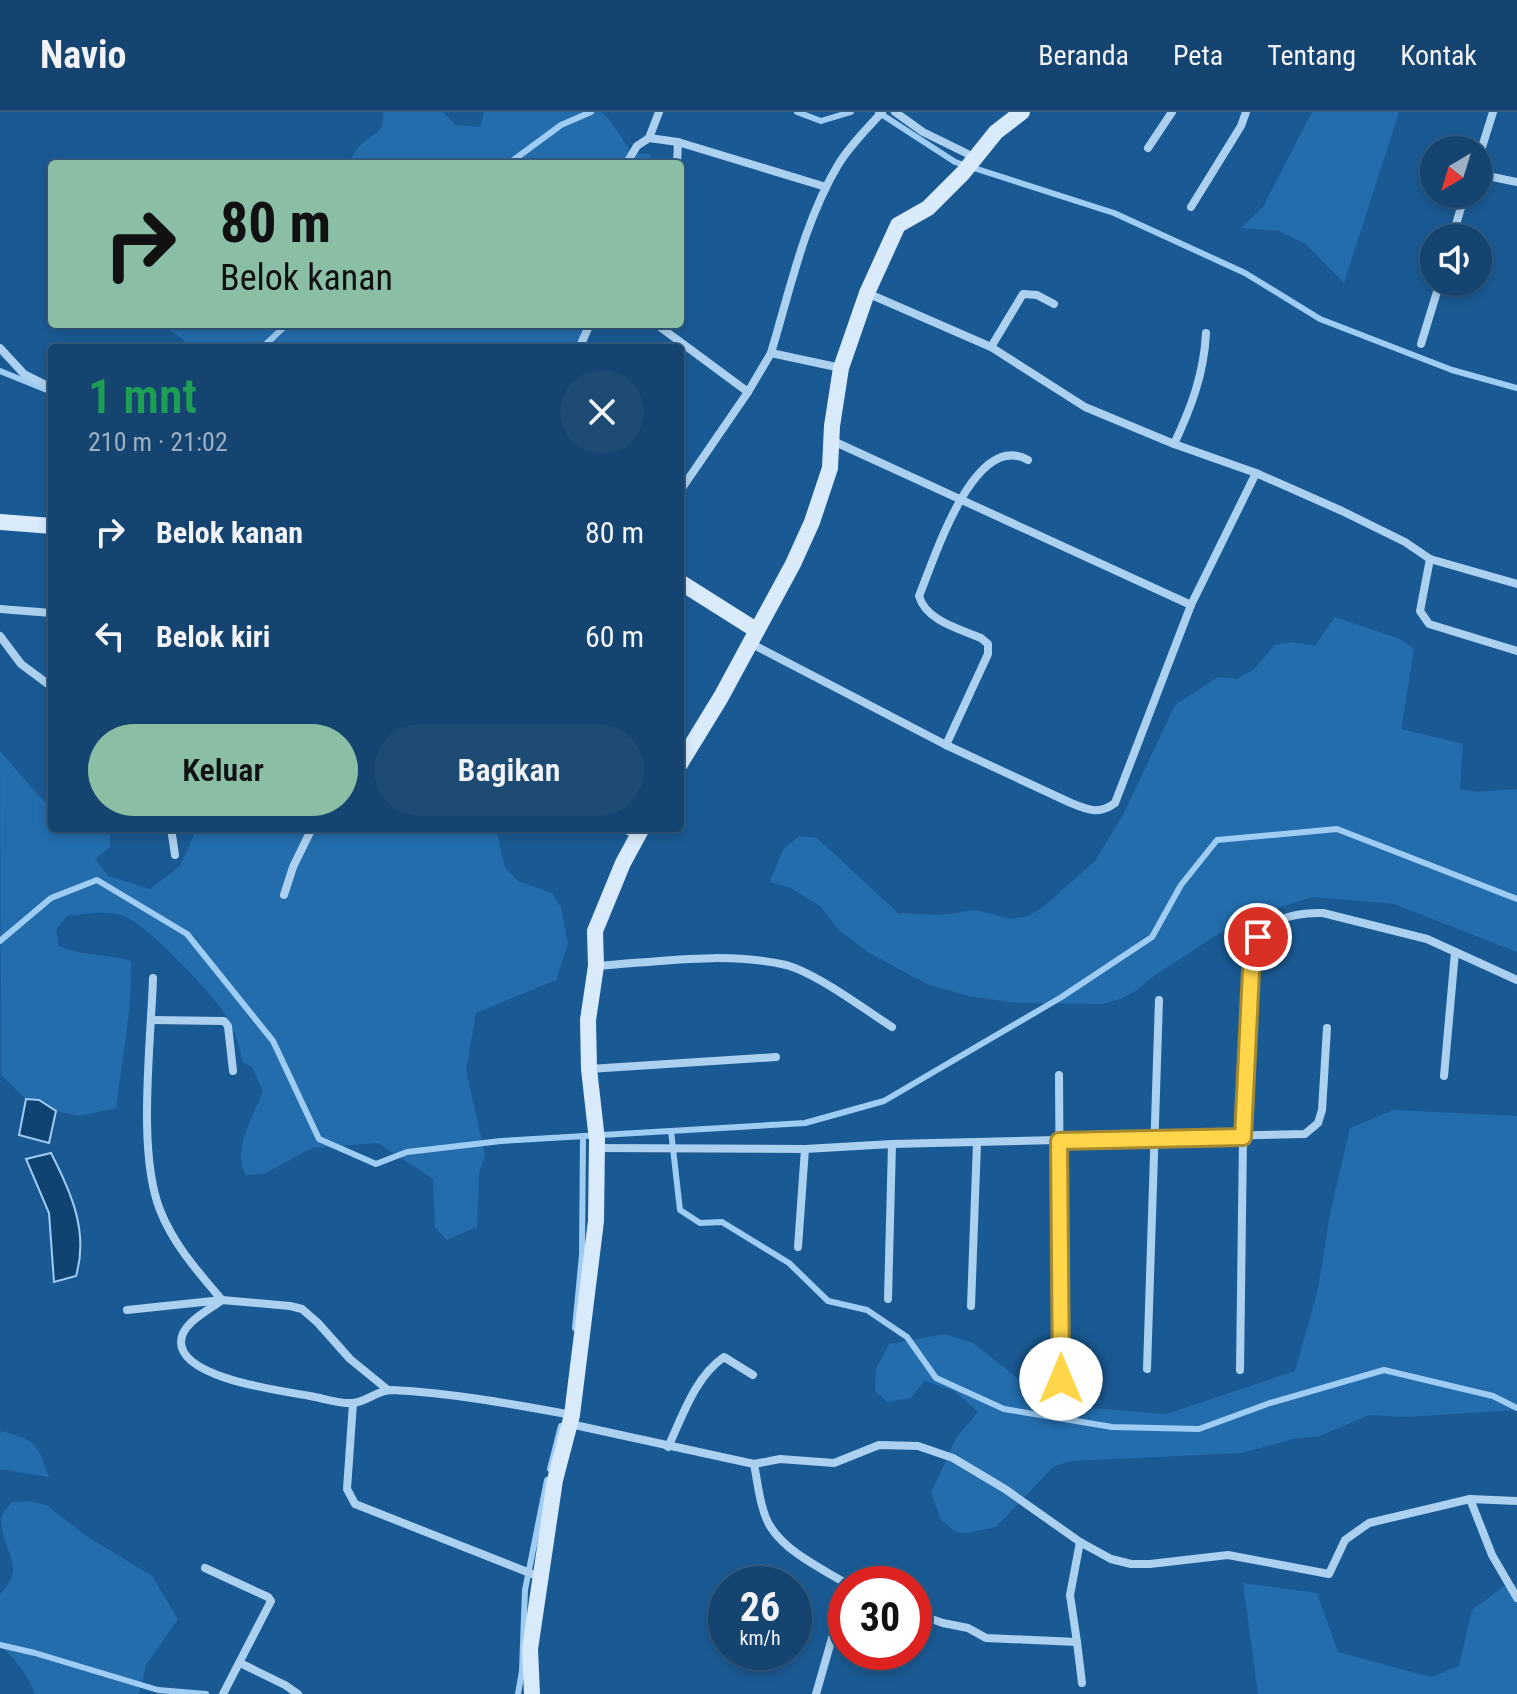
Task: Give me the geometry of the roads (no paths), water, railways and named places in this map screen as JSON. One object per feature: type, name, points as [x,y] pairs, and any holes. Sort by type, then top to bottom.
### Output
[{"type":"street","points":[[628,160],[637,146],[649,138],[659,112]]},
{"type":"street","points":[[684,485],[771,353],[809,225],[826,187],[839,162],[882,112]]},
{"type":"street","points":[[895,112],[969,164]]},
{"type":"street","points":[[684,757],[721,697],[793,564],[812,522],[830,468],[832,426],[841,368],[867,293],[898,225],[928,208],[996,132],[1022,112]]},
{"type":"street","points":[[1148,148],[1172,112]]},
{"type":"street","points":[[1191,207],[1241,126],[1246,112]]},
{"type":"street","points":[[1486,136],[1493,112]]},
{"type":"street","points":[[649,138],[678,142],[826,187]]},
{"type":"street","points":[[677,160],[678,142]]},
{"type":"street","points":[[1492,177],[1517,182]]},
{"type":"street","points":[[867,293],[991,347],[1085,407],[1174,444],[1256,473],[1375,527],[1430,559],[1517,584]]},
{"type":"street","points":[[991,347],[1023,294],[1037,295],[1054,304]]},
{"type":"street","points":[[1421,344],[1436,296]]},
{"type":"street","points":[[661,328],[683,344]]},
{"type":"street","points":[[1174,444],[1193,404],[1204,358],[1206,333]]},
{"type":"street","points":[[684,345],[748,392]]},
{"type":"street","points":[[0,348],[24,374],[48,386]]},
{"type":"street","points":[[771,353],[841,368]]},
{"type":"street","points":[[833,441],[1191,605]]},
{"type":"street","points":[[946,745],[988,654],[988,644],[929,613],[919,596],[960,499],[990,463],[1003,455],[1019,455],[1028,460]]},
{"type":"street","points":[[684,585],[753,636],[946,745],[1082,808],[1093,812],[1106,810],[1115,803],[1191,605],[1256,473]]},
{"type":"street","points":[[0,522],[48,526]]},
{"type":"street","points":[[1430,559],[1420,611],[1422,617],[1429,624],[1517,651]]},
{"type":"street","points":[[0,609],[48,613]]},
{"type":"street","points":[[0,636],[21,664],[48,684]]},
{"type":"street","points":[[172,832],[175,855]]},
{"type":"street","points":[[284,895],[309,832]]},
{"type":"street","points":[[532,1694],[530,1649],[536,1576],[567,1416],[596,1221],[597,1139],[589,1069],[588,1020],[596,966],[595,931],[623,863],[640,832]]},
{"type":"street","points":[[1240,1370],[1243,1137],[1252,950],[1258,937],[1267,925],[1308,913],[1323,913],[1427,939],[1517,980]]},
{"type":"street","points":[[1444,1076],[1455,952]]},
{"type":"street","points":[[596,966],[742,958],[787,966],[892,1027]]},
{"type":"street","points":[[153,978],[147,1133],[154,1194],[171,1233],[222,1300]]},
{"type":"street","points":[[1147,1369],[1159,1000]]},
{"type":"street","points":[[152,1020],[224,1021],[228,1026],[233,1071]]},
{"type":"street","points":[[597,1139],[665,1148],[805,1149],[1305,1134],[1318,1123],[1322,1110],[1327,1028]]},
{"type":"street","points":[[589,1069],[776,1057]]},
{"type":"street","points":[[1059,1075],[1061,1379]]},
{"type":"street","points":[[971,1306],[977,1143]]},
{"type":"street","points":[[888,1299],[892,1144]]},
{"type":"street","points":[[798,1247],[805,1149]]},
{"type":"street","points":[[222,1300],[194,1321],[182,1336],[181,1347],[191,1359],[224,1378],[353,1403],[388,1390],[470,1397],[567,1416],[668,1447],[754,1464],[780,1459],[834,1463],[879,1445],[918,1446],[953,1458],[1005,1489],[1080,1542],[1111,1559],[1131,1564],[1228,1555],[1329,1574],[1345,1540],[1369,1523],[1470,1499],[1517,1501]]},
{"type":"street","points":[[127,1310],[222,1300],[302,1309],[350,1359],[388,1390]]},
{"type":"street","points":[[668,1447],[696,1387],[715,1364],[724,1357],[753,1375]]},
{"type":"street","points":[[353,1403],[347,1489],[355,1504],[536,1576]]},
{"type":"street","points":[[754,1464],[769,1525],[782,1541],[828,1574]]},
{"type":"street","points":[[1470,1499],[1492,1555],[1517,1598]]},
{"type":"street","points":[[1080,1542],[1070,1595],[1082,1683]]},
{"type":"street","points":[[205,1568],[271,1599],[223,1694]]},
{"type":"street","points":[[932,1619],[968,1628],[986,1638],[1077,1642]]},
{"type":"street","points":[[816,1694],[828,1651]]},
{"type":"street","points":[[240,1663],[298,1694]]},
{"type":"waterway","points":[[513,160],[561,125],[591,112]]},
{"type":"waterway","points":[[797,112],[821,121],[851,112]]},
{"type":"waterway","points":[[878,112],[955,162],[1114,213],[1245,273],[1320,319],[1452,370],[1517,388]]},
{"type":"waterway","points":[[266,344],[283,328]]},
{"type":"waterway","points":[[0,371],[48,390]]},
{"type":"waterway","points":[[0,941],[51,898],[97,880],[187,934],[273,1041],[319,1139],[376,1164],[407,1152],[501,1141],[805,1123],[884,1101],[1060,998],[1152,937],[1181,885],[1217,840],[1337,829],[1517,899]]},
{"type":"waterway","points":[[671,1131],[680,1210],[700,1223],[722,1222],[789,1263],[828,1301],[867,1310],[907,1337],[936,1378],[1004,1409],[1112,1427],[1199,1429],[1270,1403],[1384,1370],[1493,1396],[1517,1408]]},
{"type":"waterway","points":[[575,1328],[582,1255],[583,1136]]},
{"type":"waterway","points":[[550,1469],[561,1426]]},
{"type":"waterway","points":[[518,1694],[522,1671],[525,1590],[547,1480]]},
{"type":"waterway","points":[[0,1645],[158,1690],[206,1694]]}]
